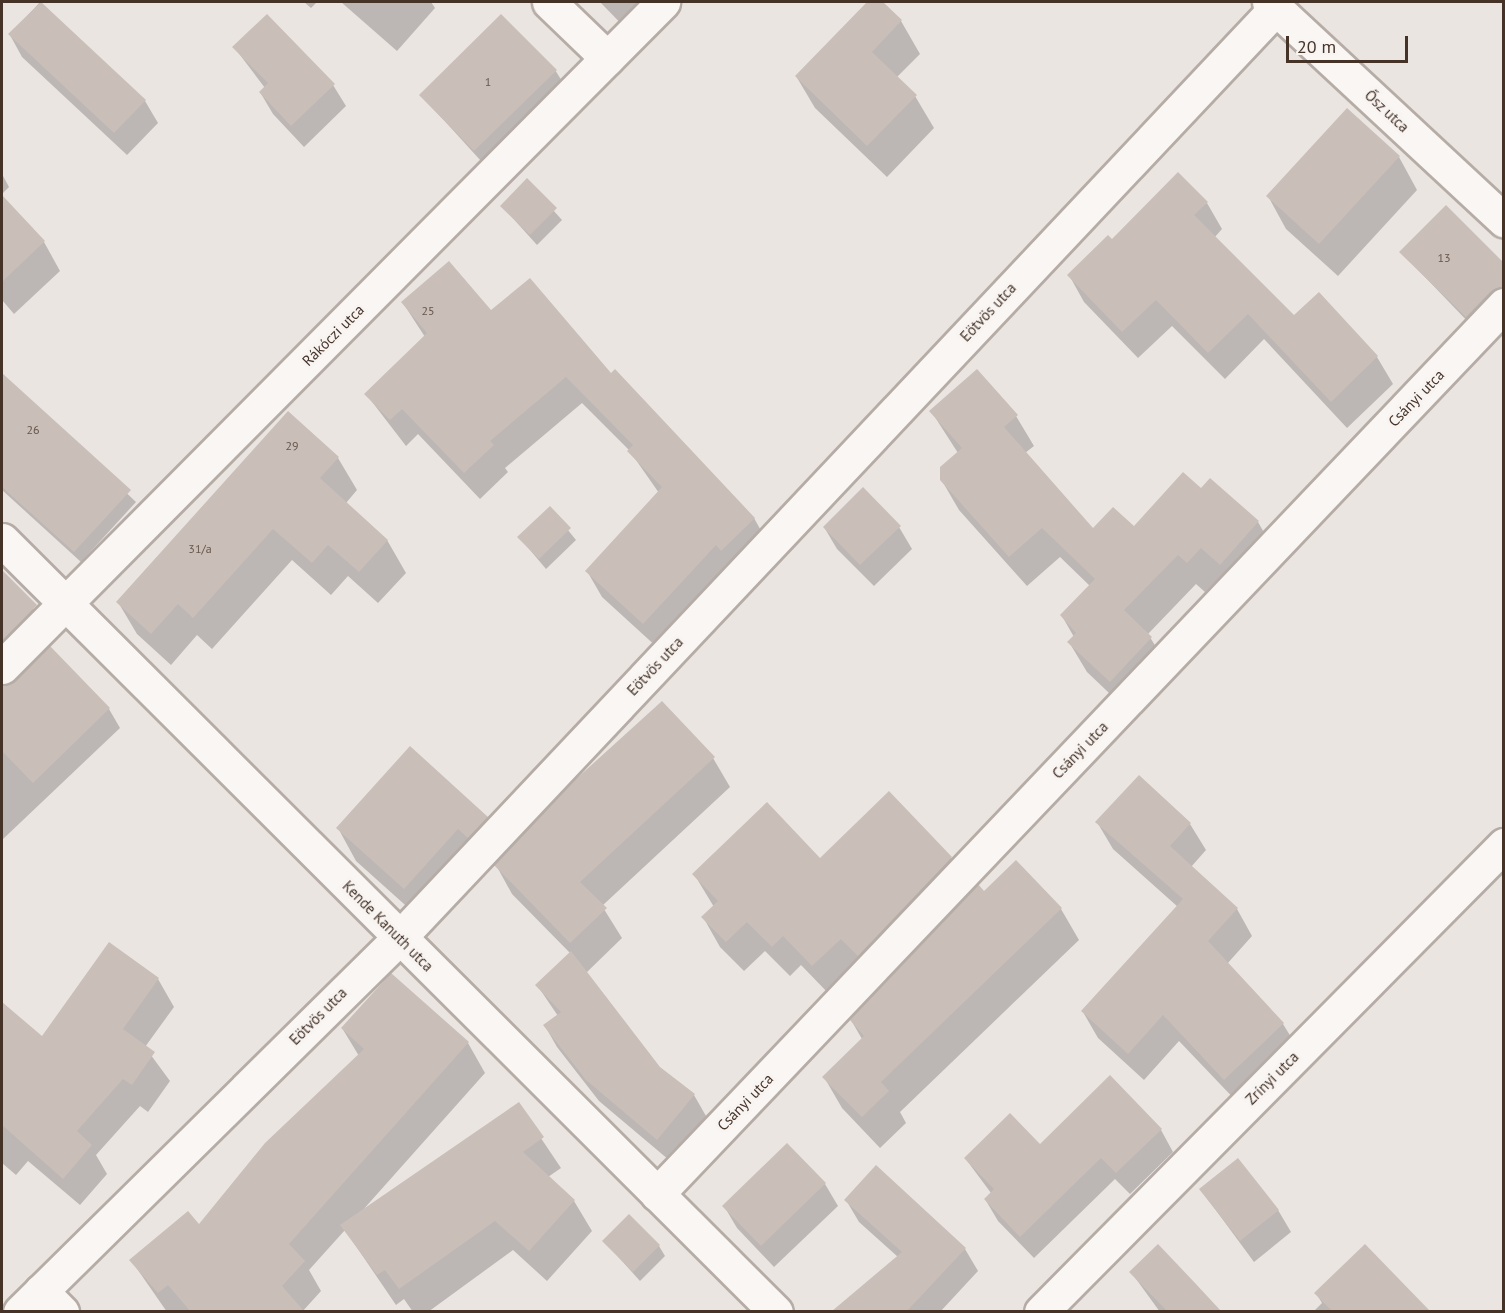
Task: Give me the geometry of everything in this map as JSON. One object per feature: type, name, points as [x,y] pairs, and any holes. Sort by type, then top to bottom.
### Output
[{"type":"street","points":[[549,2],[607,58]]},
{"type":"street","name":"Rákóczi utca","points":[[2,667],[663,2]]},
{"type":"street","name":"Ősz utca","points":[[1273,5],[1503,220]]},
{"type":"street","name":"Eötvös utca","points":[[41,1305],[400,937],[1273,5]]},
{"type":"street","name":"Csányi utca","points":[[657,1194],[1503,305]]},
{"type":"street","name":"Kende Kanuth utca","points":[[2,540],[776,1311]]},
{"type":"street","name":"Zrínyi utca","points":[[1041,1311],[1503,845]]},
{"type":"building","points":[[41,2],[146,100],[114,133],[8,34]]},
{"type":"building","points":[[867,2],[883,2],[902,20],[872,52],[917,95],[867,146],[795,76]]},
{"type":"building","points":[[267,14],[335,84],[291,126],[259,92],[268,83],[232,47]]},
{"type":"building","points":[[501,14],[557,70],[474,151],[419,95]]},
{"type":"building","points":[[1347,108],[1400,156],[1319,244],[1266,196]]},
{"type":"building","points":[[1178,172],[1208,202],[1194,215],[1294,315],[1319,292],[1378,356],[1331,402],[1248,314],[1208,353],[1156,300],[1122,332],[1067,275],[1108,235],[1112,239]]},
{"type":"building","points":[[527,178],[557,208],[530,235],[500,206]]},
{"type":"building","points":[[2,195],[45,241],[2,282]]},
{"type":"building","points":[[1446,205],[1503,262],[1503,287],[1490,292],[1466,317],[1399,252]]},
{"type":"building","points":[[449,261],[491,310],[530,278],[611,373],[615,369],[755,518],[721,551],[716,545],[643,624],[585,571],[662,487],[627,451],[633,445],[566,377],[490,441],[494,445],[464,473],[402,409],[390,420],[364,394],[427,333],[401,302]]},
{"type":"building","points":[[977,369],[1018,415],[1004,427],[1093,528],[1113,507],[1134,526],[1183,472],[1201,488],[1210,478],[1259,521],[1220,565],[1201,548],[1187,563],[1178,555],[1124,610],[1152,637],[1110,682],[1067,642],[1076,633],[1060,615],[1095,579],[1042,528],[1009,557],[940,480],[940,467],[962,448],[929,411]]},
{"type":"building","points":[[2,373],[131,490],[74,552],[2,487]]},
{"type":"building","points":[[288,411],[339,457],[320,478],[388,540],[359,572],[328,545],[312,563],[273,529],[193,618],[178,604],[151,634],[116,602]]},
{"type":"building","points":[[863,487],[901,526],[860,565],[823,527]]},
{"type":"building","points":[[550,506],[571,528],[539,559],[517,537]]},
{"type":"building","points":[[2,570],[37,605],[2,641]]},
{"type":"building","points":[[50,646],[110,708],[33,783],[2,751],[2,685],[15,680]]},
{"type":"building","points":[[662,701],[715,757],[580,882],[607,908],[570,943],[494,865],[565,789]]},
{"type":"building","points":[[410,746],[488,817],[468,838],[458,829],[404,889],[336,828]]},
{"type":"building","points":[[1139,775],[1191,823],[1170,846],[1238,908],[1208,941],[1284,1023],[1224,1080],[1163,1015],[1128,1054],[1081,1011],[1183,899],[1095,822]]},
{"type":"building","points":[[889,791],[952,857],[858,956],[841,939],[812,966],[783,936],[772,947],[747,922],[726,942],[701,917],[718,901],[692,874],[767,802],[820,858]]},
{"type":"building","points":[[1016,860],[1062,908],[881,1082],[889,1091],[862,1117],[822,1077],[864,1036],[850,1020],[978,884],[984,891]]},
{"type":"building","points":[[109,942],[159,978],[123,1029],[155,1052],[132,1085],[123,1079],[77,1131],[92,1145],[63,1179],[2,1125],[2,1002],[42,1036]]},
{"type":"building","points":[[571,951],[660,1067],[695,1094],[657,1140],[586,1080],[543,1025],[561,1012],[535,985]]},
{"type":"building","points":[[391,973],[469,1042],[289,1244],[305,1261],[282,1286],[304,1311],[190,1311],[168,1285],[158,1293],[129,1260],[188,1211],[199,1224],[265,1143],[364,1049],[341,1028]]},
{"type":"building","points":[[1110,1075],[1162,1129],[1116,1173],[1101,1158],[1020,1237],[984,1199],[994,1189],[964,1158],[1010,1113],[1040,1144]]},
{"type":"building","points":[[519,1102],[544,1137],[523,1152],[575,1200],[529,1251],[495,1221],[399,1289],[385,1270],[377,1275],[340,1225]]},
{"type":"building","points":[[787,1143],[826,1183],[761,1246],[722,1206]]},
{"type":"building","points":[[1238,1158],[1279,1210],[1240,1241],[1199,1189]]},
{"type":"building","points":[[876,1165],[966,1248],[907,1311],[832,1311],[902,1252],[844,1200]]},
{"type":"building","points":[[629,1214],[660,1245],[633,1272],[602,1241]]},
{"type":"building","points":[[1158,1244],[1221,1311],[1167,1311],[1129,1272]]},
{"type":"building","points":[[1365,1244],[1430,1311],[1332,1311],[1314,1293]]}]
